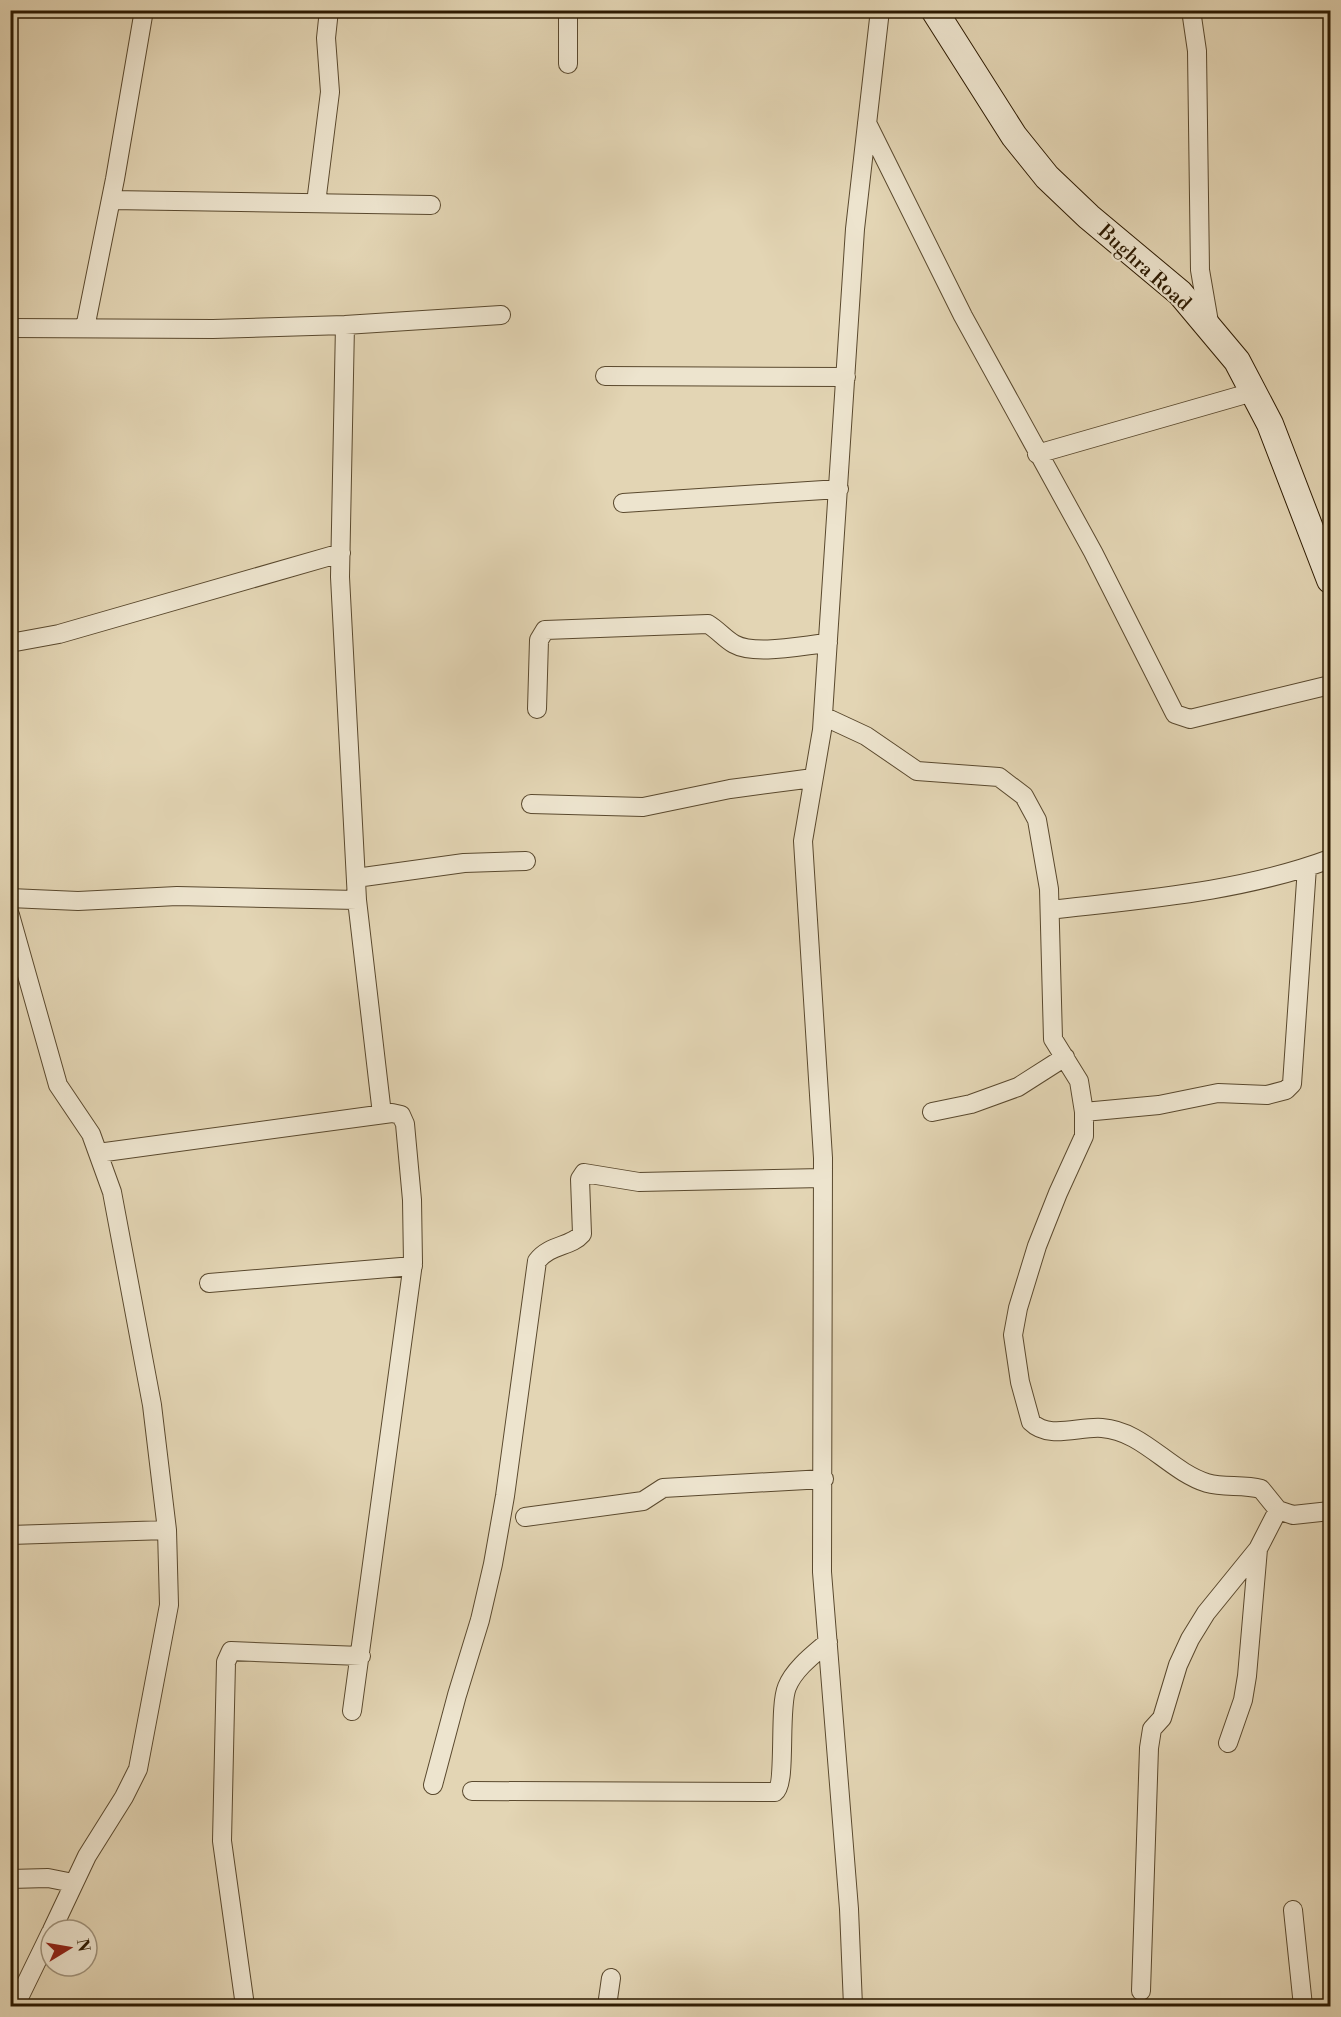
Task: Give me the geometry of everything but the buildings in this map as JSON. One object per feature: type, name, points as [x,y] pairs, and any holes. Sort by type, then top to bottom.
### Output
[{"type":"street","points":[[85,328],[111,200],[144,10]]},
{"type":"street","points":[[316,202],[330,92],[326,47],[329,10]]},
{"type":"street","points":[[568,10],[568,64]]},
{"type":"street","points":[[853,2007],[849,1909],[822,1572],[824,1479],[822,1178],[803,841],[822,716],[855,229],[880,10]]},
{"type":"street","name":"Bughra Road","points":[[934,10],[1014,136],[1047,177],[1089,217],[1180,293],[1237,361],[1270,424],[1330,580]]},
{"type":"street","points":[[1191,10],[1197,51],[1200,270],[1211,329]]},
{"type":"street","points":[[867,123],[963,316],[1093,552],[1175,714],[1190,719],[1330,685]]},
{"type":"street","points":[[111,200],[431,205]]},
{"type":"street","points":[[10,328],[213,329],[345,326],[501,315]]},
{"type":"street","points":[[345,326],[341,553],[357,900],[382,1114]]},
{"type":"street","points":[[605,376],[846,377]]},
{"type":"street","points":[[1037,454],[1253,392]]},
{"type":"street","points":[[623,503],[839,489]]},
{"type":"street","points":[[10,643],[59,634],[341,553]]},
{"type":"street","points":[[537,709],[538,640],[545,630],[708,624],[722,632],[734,644],[754,650],[828,643]]},
{"type":"street","points":[[822,716],[855,729],[917,771],[999,777],[1024,796],[1037,820],[1047,868],[1053,1039],[1079,1081],[1084,1112],[1084,1136],[1037,1246],[1018,1308],[1013,1335],[1020,1382],[1031,1422],[1036,1427],[1051,1431],[1102,1428],[1147,1445],[1183,1471],[1207,1483],[1261,1489],[1278,1510],[1293,1515],[1330,1511]]},
{"type":"street","points":[[531,804],[643,807],[730,789],[813,778]]},
{"type":"street","points":[[1050,910],[1177,896],[1264,880],[1330,859]]},
{"type":"street","points":[[356,878],[464,863],[526,861]]},
{"type":"street","points":[[1084,1112],[1159,1106],[1218,1093],[1267,1095],[1286,1090],[1292,1084],[1307,867]]},
{"type":"street","points":[[10,898],[78,901],[177,896],[357,900]]},
{"type":"street","points":[[10,915],[58,1085],[90,1134],[112,1192],[152,1405],[167,1530],[170,1605],[138,1769],[73,1883],[57,1918]]},
{"type":"street","points":[[932,1112],[971,1104],[1018,1087],[1065,1057]]},
{"type":"street","points":[[98,1152],[382,1114],[401,1115],[405,1124],[413,1210],[413,1266],[395,1384],[352,1711]]},
{"type":"street","points":[[433,1785],[456,1695],[480,1620],[493,1564],[537,1261],[551,1248],[578,1239],[582,1234],[580,1179],[584,1173],[639,1182],[822,1178]]},
{"type":"street","points":[[209,1283],[413,1266]]},
{"type":"street","points":[[525,1517],[643,1501],[663,1488],[824,1479]]},
{"type":"street","points":[[1141,1991],[1149,1748],[1152,1729],[1162,1718],[1178,1665],[1190,1639],[1206,1613],[1258,1549],[1278,1510]]},
{"type":"street","points":[[10,1535],[167,1530]]},
{"type":"street","points":[[1228,1743],[1243,1700],[1247,1676],[1258,1549]]},
{"type":"street","points":[[472,1791],[775,1792],[779,1789],[782,1779],[781,1733],[787,1687],[809,1658],[828,1642]]},
{"type":"street","points":[[245,2007],[222,1841],[226,1662],[231,1651],[361,1656]]},
{"type":"street","points":[[10,1880],[48,1878],[73,1883]]},
{"type":"street","points":[[1293,1910],[1303,2007]]},
{"type":"street","points":[[15,2007],[39,1956]]},
{"type":"street","points":[[608,2007],[611,1978]]}]
